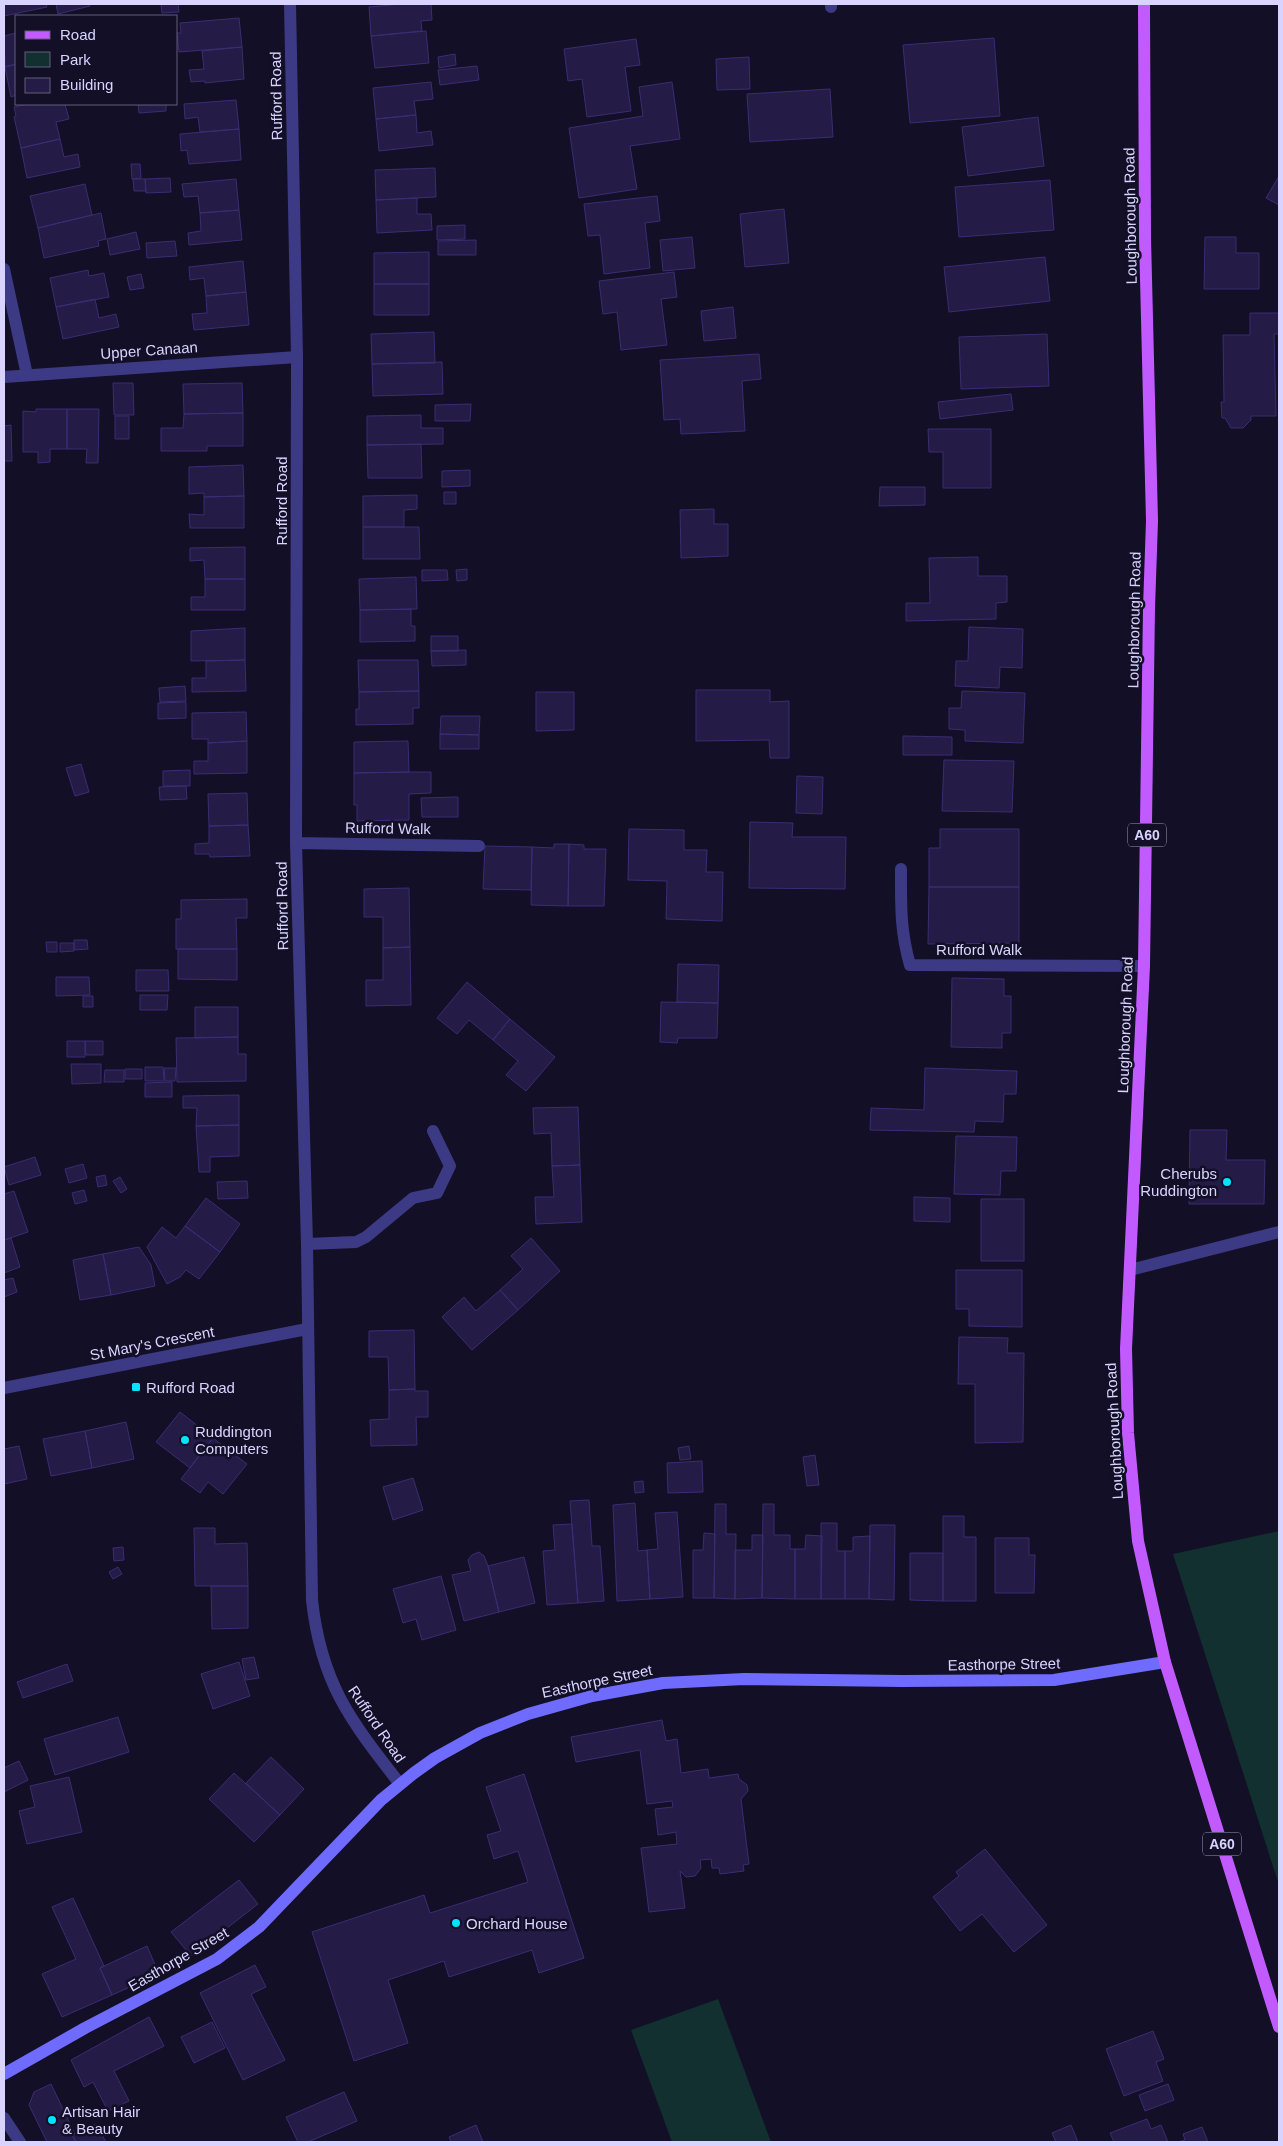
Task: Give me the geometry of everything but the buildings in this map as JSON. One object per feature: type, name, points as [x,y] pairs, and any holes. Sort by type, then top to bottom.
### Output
[{"type":"main road","name":"Loughborough Road","points":[[1144,4],[1145,238],[1152,521],[1144,966],[1126,1358],[1128,1434],[1138,1541],[1166,1662],[1279,2027]]},
{"type":"street","name":"Rufford Road","points":[[290,4],[297,357],[296,843],[306,1244],[312,1600],[318,1641],[328,1673],[344,1707],[359,1731],[400,1784]]},
{"type":"street","points":[[4,269],[27,375]]},
{"type":"street","name":"Upper Canaan","points":[[4,376],[297,357]]},
{"type":"street","name":"Rufford Walk","points":[[296,843],[479,846]]},
{"type":"street","name":"Rufford Walk","points":[[901,870],[900,919],[902,940],[910,965],[1144,966]]},
{"type":"street","points":[[306,1244],[356,1242],[366,1237],[413,1198],[437,1193],[450,1166],[433,1131]]},
{"type":"street","points":[[1130,1270],[1279,1232]]},
{"type":"street","name":"St Mary's Crescent","points":[[4,1388],[307,1329]]},
{"type":"street","name":"Easthorpe Street","points":[[4,2074],[77,2032],[204,1966],[247,1938],[296,1890],[381,1800],[400,1784],[435,1758],[480,1733],[528,1714],[571,1700],[636,1687],[672,1683],[744,1679],[1054,1680],[1166,1662]]},
{"type":"street","points":[[4,2118],[20,2142]]},
{"type":"green space","points":[[1279,1531],[1279,1885],[1173,1554]]},
{"type":"green space","points":[[718,1999],[771,2142],[672,2142],[631,2030]]},
{"type":"place","name":"Cherubs Ruddington","points":[[1227,1182]]},
{"type":"place","name":"Rufford Road","points":[[136,1387]]},
{"type":"place","name":"Ruddington Computers","points":[[185,1440]]},
{"type":"place","name":"Orchard House","points":[[456,1923]]},
{"type":"place","name":"Artisan Hair & Beauty","points":[[52,2120]]}]
